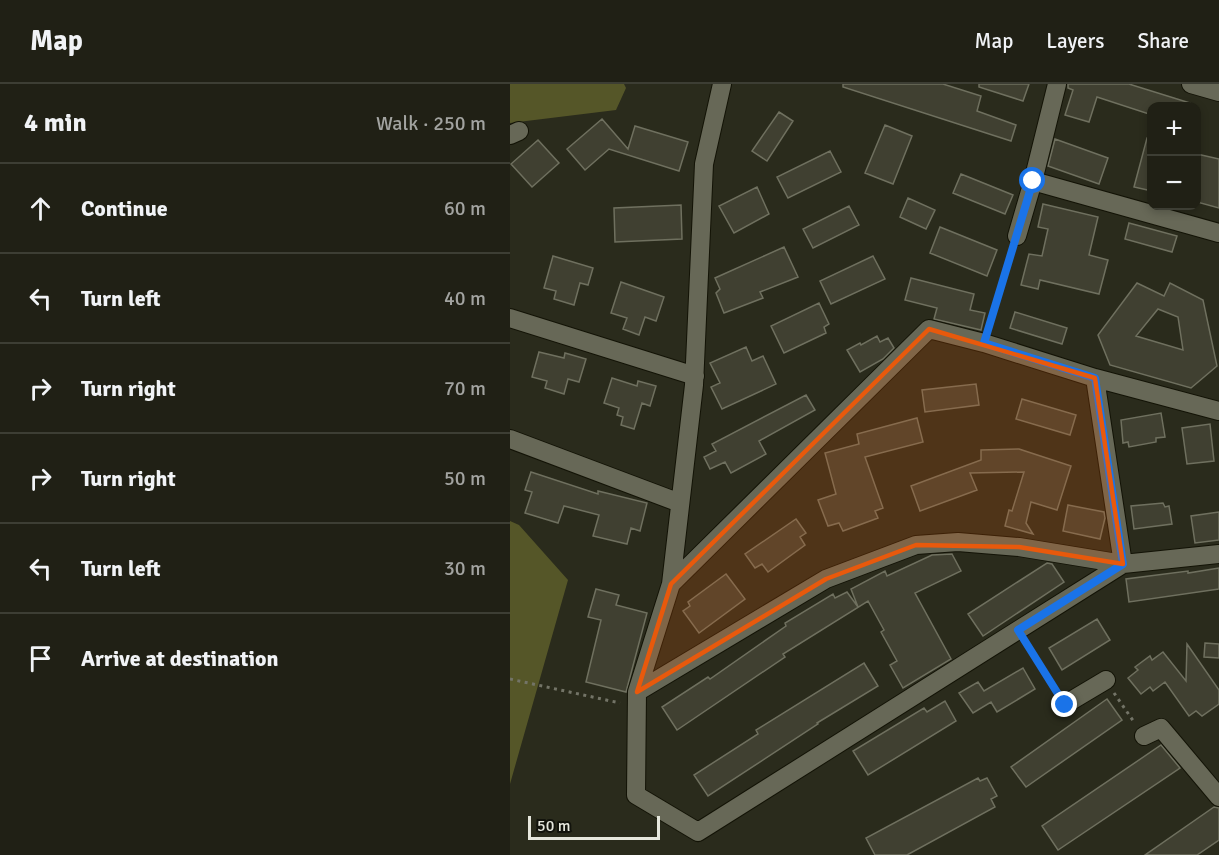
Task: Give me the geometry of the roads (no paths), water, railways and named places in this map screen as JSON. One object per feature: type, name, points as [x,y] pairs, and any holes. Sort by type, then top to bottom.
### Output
[{"type":"street","points":[[722,84],[704,164],[695,376],[671,584],[637,699],[636,795],[698,832],[1123,564]]},
{"type":"street","points":[[1017,236],[1057,84]]},
{"type":"street","points":[[1191,84],[1219,92]]},
{"type":"street","points":[[1033,181],[1219,233]]},
{"type":"street","points":[[510,318],[695,376]]},
{"type":"street","points":[[671,584],[929,329],[986,335],[1095,378],[1219,411]]},
{"type":"street","points":[[1095,378],[1123,564]]},
{"type":"street","points":[[510,439],[680,503]]},
{"type":"street","points":[[637,699],[826,579],[916,544],[958,542],[1019,547],[1123,564],[1219,554]]},
{"type":"street","points":[[1065,705],[1106,680]]},
{"type":"street","points":[[1144,736],[1161,728],[1219,797]]}]
